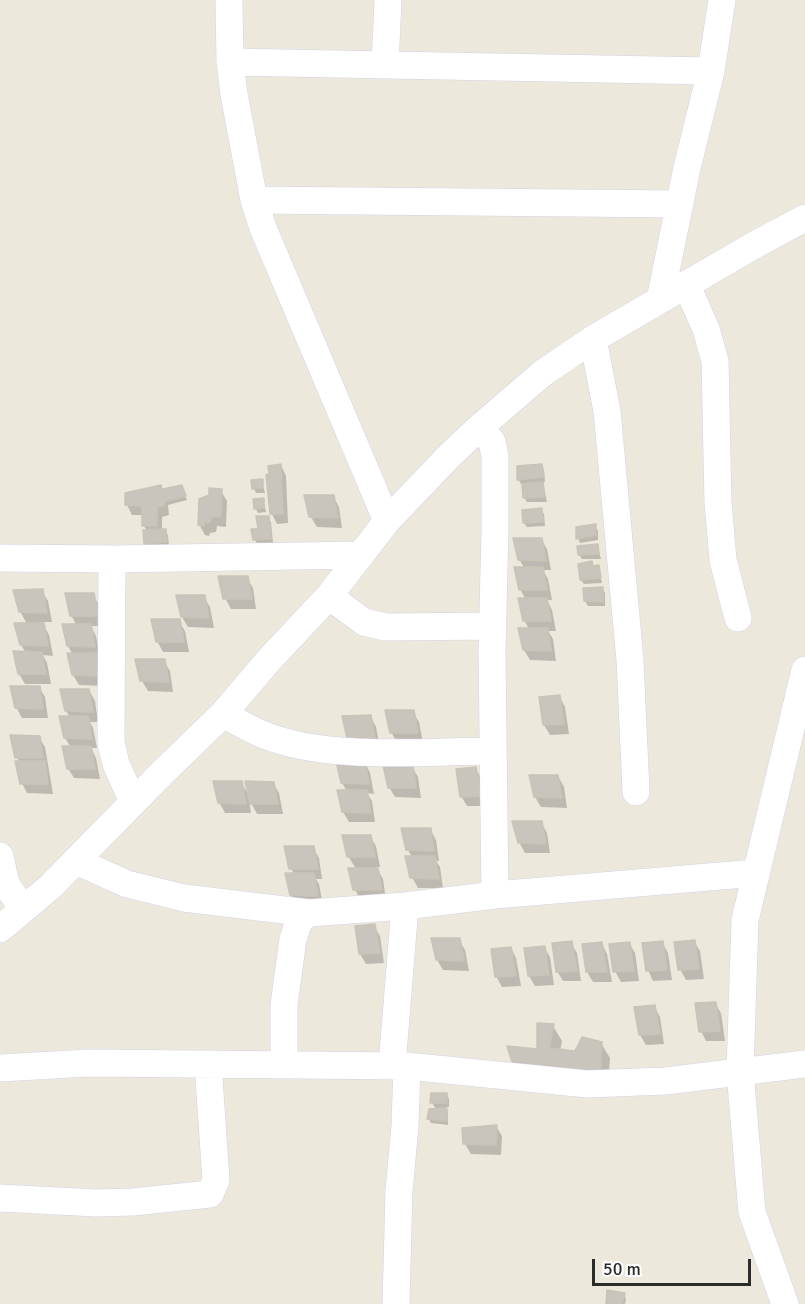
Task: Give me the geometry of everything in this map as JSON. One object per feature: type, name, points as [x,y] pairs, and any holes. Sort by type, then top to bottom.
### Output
[{"type":"street","points":[[229,0],[230,62],[254,200],[263,228],[387,521]]},
{"type":"street","points":[[385,65],[388,0]]},
{"type":"street","points":[[660,300],[711,71],[722,0]]},
{"type":"street","points":[[230,62],[711,71]]},
{"type":"street","points":[[254,200],[680,204]]},
{"type":"street","points":[[0,929],[50,887],[223,714],[268,661],[329,596],[387,521],[480,427],[543,373],[593,339],[805,218]]},
{"type":"street","points":[[687,284],[706,329],[715,361],[718,502],[723,560],[738,618]]},
{"type":"street","points":[[593,339],[608,422],[630,660],[636,792]]},
{"type":"street","points":[[480,427],[492,442],[495,456],[493,626],[495,895]]},
{"type":"street","points":[[0,558],[112,559],[361,555]]},
{"type":"street","points":[[112,559],[111,743],[116,764],[133,802]]},
{"type":"street","points":[[329,596],[364,622],[385,627],[493,626]]},
{"type":"street","points":[[785,1304],[752,1212],[740,1072],[745,920],[805,670]]},
{"type":"street","points":[[223,714],[265,735],[329,750],[493,751]]},
{"type":"street","points":[[0,856],[6,884],[23,909]]},
{"type":"street","points":[[76,861],[126,884],[184,898],[309,913],[756,873]]},
{"type":"street","points":[[396,1304],[399,1191],[405,1126],[399,1066],[405,906]]},
{"type":"street","points":[[284,1065],[284,1005],[293,939],[299,921],[309,913]]},
{"type":"street","points":[[0,1068],[89,1063],[399,1066],[587,1084],[666,1081],[805,1064]]},
{"type":"street","points":[[0,1198],[96,1203],[133,1202],[210,1194],[216,1180],[208,1064]]},
{"type":"building","points":[[281,464],[283,514],[270,514],[266,475],[269,474],[268,466]]},
{"type":"building","points":[[542,464],[544,477],[517,480],[517,466]]},
{"type":"building","points":[[263,479],[263,488],[252,489],[251,480]]},
{"type":"building","points":[[543,482],[545,497],[523,498],[522,484]]},
{"type":"building","points":[[161,485],[165,505],[157,507],[157,526],[142,526],[142,506],[125,505],[125,493]]},
{"type":"building","points":[[182,485],[186,496],[165,501],[163,489]]},
{"type":"building","points":[[209,488],[222,489],[221,517],[212,516],[210,522],[203,526],[198,525],[199,499],[209,495]]},
{"type":"building","points":[[304,495],[334,495],[338,518],[309,517]]},
{"type":"building","points":[[264,498],[264,508],[254,509],[253,499]]},
{"type":"building","points":[[542,508],[543,522],[523,523],[522,510]]},
{"type":"building","points":[[256,516],[269,516],[271,539],[253,540],[251,529],[258,529]]},
{"type":"building","points":[[596,524],[596,535],[576,539],[576,527]]},
{"type":"building","points":[[166,529],[167,542],[144,544],[143,530]]},
{"type":"building","points":[[513,538],[542,538],[546,561],[518,560]]},
{"type":"building","points":[[598,544],[599,554],[578,555],[577,546]]},
{"type":"building","points":[[592,561],[593,566],[599,565],[601,578],[580,580],[578,564]]},
{"type":"building","points":[[514,567],[543,567],[547,590],[519,590]]},
{"type":"building","points":[[218,576],[248,576],[252,599],[223,599]]},
{"type":"building","points":[[603,587],[603,602],[584,601],[583,588]]},
{"type":"building","points":[[43,589],[47,613],[19,612],[13,590]]},
{"type":"building","points":[[65,593],[94,593],[98,616],[70,616]]},
{"type":"building","points":[[176,595],[205,595],[209,618],[181,617]]},
{"type":"building","points":[[518,598],[547,598],[551,621],[523,621]]},
{"type":"building","points":[[151,619],[180,619],[184,642],[156,642]]},
{"type":"building","points":[[14,623],[44,623],[48,646],[20,645]]},
{"type":"building","points":[[62,624],[91,624],[95,647],[67,646]]},
{"type":"building","points":[[518,628],[548,628],[551,651],[523,650]]},
{"type":"building","points":[[13,651],[42,652],[46,674],[18,674]]},
{"type":"building","points":[[67,653],[96,653],[100,676],[72,675]]},
{"type":"building","points":[[135,659],[165,659],[169,682],[140,681]]},
{"type":"building","points":[[10,686],[40,686],[43,709],[15,708]]},
{"type":"building","points":[[60,689],[89,689],[93,712],[65,711]]},
{"type":"building","points":[[560,695],[564,724],[543,725],[539,697]]},
{"type":"building","points":[[385,710],[414,710],[418,733],[390,733]]},
{"type":"building","points":[[371,715],[375,739],[347,738],[342,716]]},
{"type":"building","points":[[59,716],[88,716],[92,739],[64,738]]},
{"type":"building","points":[[10,735],[40,736],[43,758],[15,758]]},
{"type":"building","points":[[62,746],[91,746],[95,769],[67,769]]},
{"type":"building","points":[[15,761],[45,761],[48,784],[20,784]]},
{"type":"building","points":[[336,761],[365,761],[369,784],[341,783]]},
{"type":"building","points":[[383,765],[413,765],[416,788],[388,788]]},
{"type":"building","points":[[476,767],[481,796],[460,797],[456,769]]},
{"type":"building","points":[[529,775],[558,775],[562,798],[534,797]]},
{"type":"building","points":[[213,781],[242,781],[246,804],[218,803]]},
{"type":"building","points":[[245,781],[274,782],[278,804],[250,804]]},
{"type":"building","points":[[337,790],[367,790],[371,813],[342,812]]},
{"type":"building","points":[[512,821],[542,821],[546,844],[518,843]]},
{"type":"building","points":[[401,828],[431,828],[434,851],[406,850]]},
{"type":"building","points":[[342,835],[371,835],[375,857],[347,857]]},
{"type":"building","points":[[284,846],[314,846],[318,869],[289,869]]},
{"type":"building","points":[[405,856],[435,856],[439,879],[410,878]]},
{"type":"building","points":[[348,868],[378,868],[382,890],[353,890]]},
{"type":"building","points":[[285,873],[314,873],[318,896],[290,895]]},
{"type":"building","points":[[375,924],[380,953],[359,954],[355,926]]},
{"type":"building","points":[[431,938],[460,938],[464,961],[436,960]]},
{"type":"building","points":[[695,940],[699,969],[678,970],[674,942]]},
{"type":"building","points":[[572,941],[577,971],[556,972],[552,943]]},
{"type":"building","points":[[663,941],[667,970],[646,971],[642,943]]},
{"type":"building","points":[[602,942],[607,972],[586,972],[582,944]]},
{"type":"building","points":[[630,942],[634,971],[613,972],[609,944]]},
{"type":"building","points":[[545,946],[549,975],[528,976],[524,948]]},
{"type":"building","points":[[511,947],[516,976],[495,977],[491,949]]},
{"type":"building","points":[[716,1002],[720,1031],[699,1032],[695,1003]]},
{"type":"building","points":[[655,1005],[660,1034],[639,1035],[634,1007]]},
{"type":"building","points":[[537,1023],[554,1024],[549,1048],[575,1051],[582,1037],[602,1042],[600,1072],[512,1062],[507,1046],[537,1049]]},
{"type":"building","points":[[431,1093],[447,1093],[447,1103],[430,1103]]},
{"type":"building","points":[[447,1108],[447,1121],[427,1119],[429,1109]]},
{"type":"building","points":[[497,1125],[496,1145],[463,1144],[462,1128]]},
{"type":"building","points":[[607,1290],[625,1293],[622,1304],[606,1304]]}]
